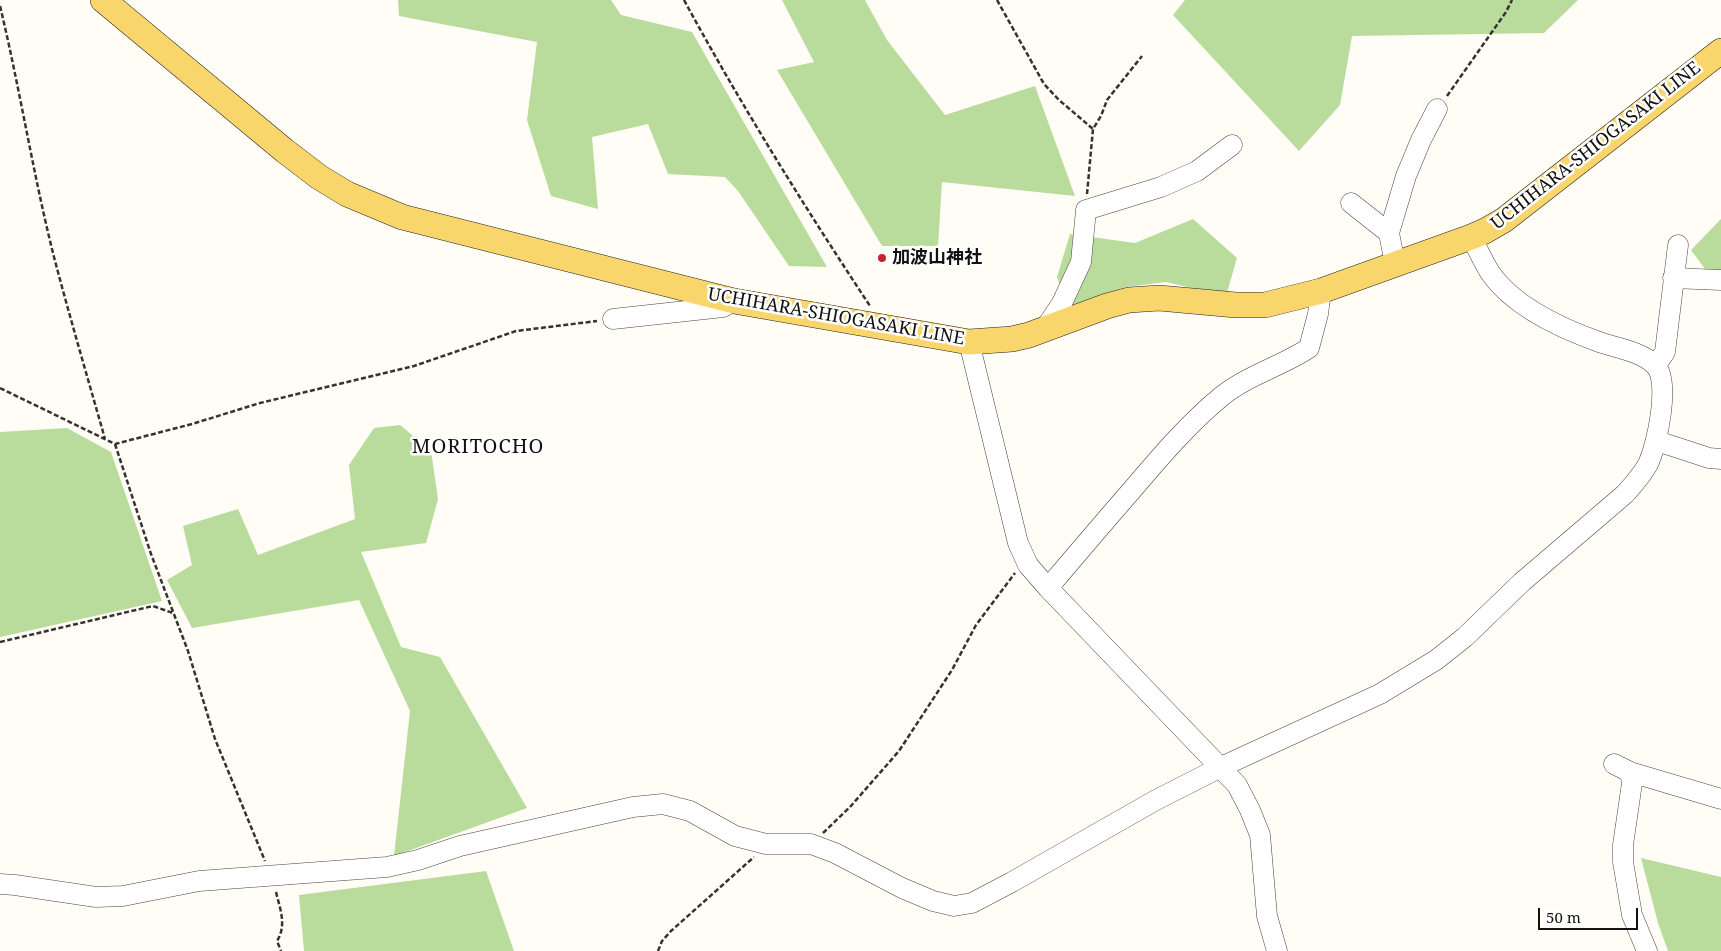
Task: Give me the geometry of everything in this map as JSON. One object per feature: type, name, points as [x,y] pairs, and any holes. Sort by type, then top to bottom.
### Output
[{"type":"main road","name":"UCHIHARA-SHIOGASAKI LINE","points":[[103,0],[285,151],[320,177],[347,194],[402,217],[734,301],[969,342],[1012,339],[1044,330],[1129,300],[1159,298],[1236,305],[1265,305],[1321,291],[1485,232],[1504,220],[1721,51]]},
{"type":"street","points":[[1395,264],[1389,233],[1406,176],[1421,140],[1438,109]]},
{"type":"street","points":[[1044,330],[1062,302],[1081,262],[1086,210],[1161,187],[1197,171],[1232,145]]},
{"type":"street","points":[[1351,203],[1389,233]]},
{"type":"street","points":[[0,884],[96,897],[123,896],[199,881],[387,867],[418,860],[460,846],[633,807],[663,804],[690,811],[735,836],[766,844],[811,844],[835,853],[902,888],[934,901],[954,906],[972,903],[1156,800],[1221,767],[1380,694],[1436,660],[1464,637],[1522,582],[1625,494],[1639,479],[1657,441],[1661,406],[1661,379],[1656,365],[1644,357],[1574,333],[1527,306],[1508,292],[1492,274],[1471,237]]},
{"type":"street","points":[[1656,365],[1665,352],[1678,245]]},
{"type":"street","points":[[1673,278],[1721,280]]},
{"type":"street","points":[[1048,588],[1161,457],[1203,414],[1224,395],[1248,380],[1309,348],[1318,314],[1321,291]]},
{"type":"street","points":[[613,319],[723,307],[734,301]]},
{"type":"street","points":[[969,342],[1018,543],[1028,564],[1048,588],[1237,785],[1260,835],[1267,916],[1277,951]]},
{"type":"street","points":[[1657,441],[1721,460]]},
{"type":"street","points":[[1647,951],[1632,915],[1623,862],[1623,845],[1632,783],[1622,768],[1721,799]]},
{"type":"path","points":[[684,0],[761,137],[884,328]]},
{"type":"path","points":[[997,0],[1044,84],[1059,100],[1093,129]]},
{"type":"path","points":[[1438,109],[1506,12],[1512,0]]},
{"type":"path","points":[[0,6],[13,59],[54,257],[106,440]]},
{"type":"path","points":[[1086,210],[1093,129],[1101,116],[1107,100],[1142,56]]},
{"type":"path","points":[[0,388],[115,444],[192,424],[260,403],[414,366],[516,331],[613,319]]},
{"type":"path","points":[[115,444],[151,554],[188,651],[215,739],[271,876],[283,924],[282,934],[278,941],[281,951]]},
{"type":"path","points":[[811,844],[850,806],[899,751],[952,670],[976,625],[1015,573],[1028,564]]},
{"type":"path","points":[[0,642],[153,606],[173,613]]},
{"type":"path","points":[[658,951],[662,941],[670,931],[760,852],[766,844]]},
{"type":"green space","points":[[398,0],[611,0],[621,15],[692,32],[827,267],[789,266],[738,191],[725,177],[668,174],[648,124],[592,137],[598,209],[551,196],[527,120],[537,42],[399,16]]},
{"type":"green space","points":[[782,0],[865,0],[887,40],[945,115],[1035,86],[1075,196],[942,182],[938,246],[882,246],[777,70],[814,62]]},
{"type":"green space","points":[[1185,0],[1578,0],[1544,33],[1352,36],[1340,105],[1299,151],[1173,15]]},
{"type":"green space","points":[[1193,219],[1237,258],[1226,296],[1166,282],[1126,287],[1067,307],[1057,277],[1070,234],[1135,243]]},
{"type":"green space","points":[[1721,219],[1721,276],[1708,273],[1691,250]]},
{"type":"green space","points":[[400,425],[431,451],[438,499],[426,543],[361,552],[401,647],[440,657],[527,808],[394,856],[410,711],[359,600],[192,628],[167,580],[192,565],[183,526],[238,509],[258,555],[355,519],[349,465],[374,428]]},
{"type":"green space","points":[[67,428],[111,452],[162,601],[0,637],[0,432]]},
{"type":"green space","points":[[1641,858],[1721,877],[1721,951],[1668,951],[1658,923]]},
{"type":"green space","points":[[486,871],[514,951],[304,951],[299,895]]},
{"type":"place","name":"加波山神社","points":[[882,258]]},
{"type":"district","name":"MORITOCHO","points":[[478,447]]}]
